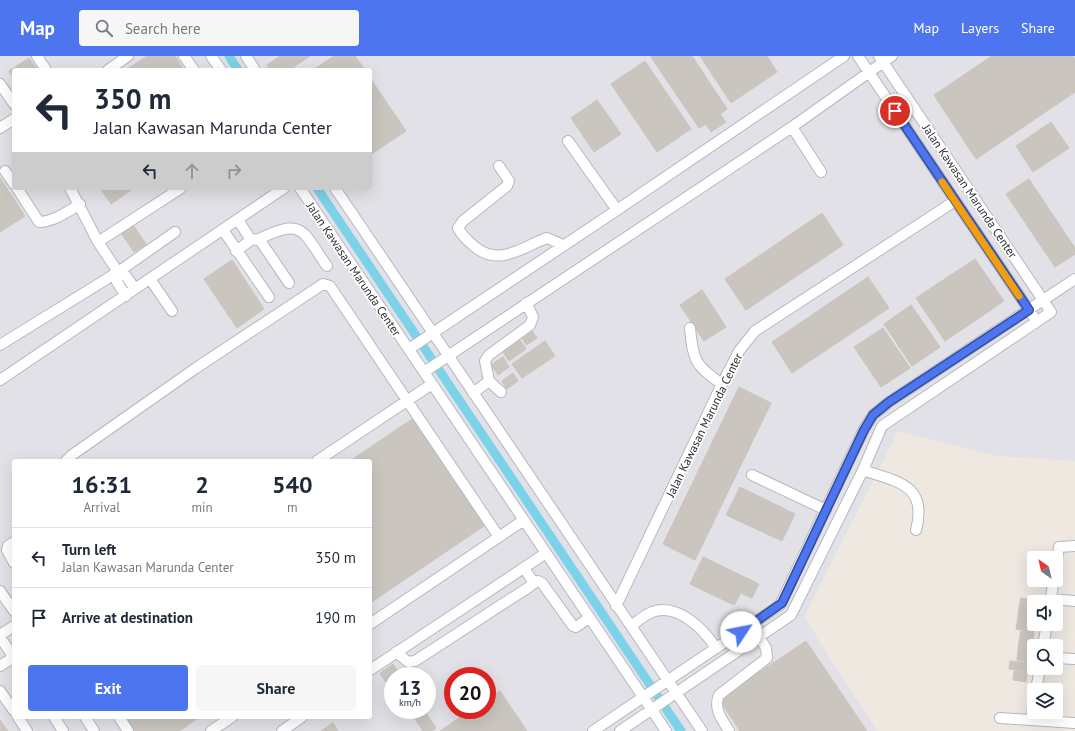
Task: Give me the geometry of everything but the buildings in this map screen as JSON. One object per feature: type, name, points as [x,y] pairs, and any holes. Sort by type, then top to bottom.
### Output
[{"type":"street","points":[[37,56],[45,68]]},
{"type":"street","points":[[111,68],[128,56]]},
{"type":"street","points":[[184,56],[193,68]]},
{"type":"street","points":[[211,56],[220,68]]},
{"type":"street","name":"Jalan Kawasan Marunda Center","points":[[410,348],[563,245],[618,210],[844,56]]},
{"type":"street","name":"Jalan Kawasan Marunda Center","points":[[858,56],[1037,322]]},
{"type":"street","points":[[425,371],[792,127],[869,72],[881,59],[892,56]]},
{"type":"street","points":[[249,57],[254,68]]},
{"type":"street","name":"Jalan Kawasan Marunda Center","points":[[881,59],[1051,312],[882,426]]},
{"type":"street","points":[[0,84],[12,101]]},
{"type":"street","points":[[0,128],[12,120]]},
{"type":"street","points":[[792,127],[821,172]]},
{"type":"street","points":[[568,140],[618,210]]},
{"type":"street","points":[[499,166],[509,181],[507,186],[463,220],[458,228],[465,239],[483,253],[490,256],[501,256],[520,250],[547,238],[563,245]]},
{"type":"street","points":[[5,171],[12,181]]},
{"type":"street","points":[[18,190],[39,222],[48,222],[80,204]]},
{"type":"street","points":[[71,190],[80,204],[98,242],[118,272],[126,276],[135,289]]},
{"type":"street","points":[[98,242],[178,190]]},
{"type":"street","name":"Jalan Kawasan Marunda Center","points":[[301,190],[410,348],[432,384],[589,618],[654,708],[666,731]]},
{"type":"street","points":[[336,190],[431,334],[473,393],[630,626],[665,682],[702,731]]},
{"type":"street","points":[[0,380],[238,220],[273,191]]},
{"type":"street","name":"Jalan Kawasan Marunda Center","points":[[616,606],[739,350],[754,331],[955,201]]},
{"type":"street","points":[[238,220],[255,239],[289,283]]},
{"type":"street","points":[[236,251],[255,239],[280,229],[296,228],[302,231],[327,266]]},
{"type":"street","points":[[223,230],[269,297]]},
{"type":"street","points":[[0,345],[118,272],[175,232]]},
{"type":"street","points":[[118,272],[117,282],[126,296]]},
{"type":"street","points":[[150,279],[172,311]]},
{"type":"street","points":[[593,731],[782,603],[864,430],[873,415],[889,402],[1075,279]]},
{"type":"street","points":[[68,459],[81,448],[190,372],[322,284],[330,286],[499,537]]},
{"type":"street","points":[[501,392],[489,381],[485,361],[489,355],[530,325],[533,317],[526,303]]},
{"type":"street","points":[[690,328],[694,358],[706,373],[722,384]]},
{"type":"street","points":[[473,393],[489,381]]},
{"type":"street","points":[[321,459],[432,384]]},
{"type":"street","points":[[620,731],[759,637],[793,612],[863,470],[882,426],[873,415]]},
{"type":"street","points":[[863,470],[898,482],[911,490],[918,497],[920,518],[916,530]]},
{"type":"street","points":[[752,475],[824,513],[836,524]]},
{"type":"street","points":[[372,623],[524,520]]},
{"type":"street","points":[[12,543],[8,546],[7,550],[12,559]]},
{"type":"street","points":[[1058,551],[1059,547],[1075,546]]},
{"type":"street","points":[[372,669],[546,553]]},
{"type":"street","points":[[524,568],[534,583]]},
{"type":"street","points":[[396,652],[408,662],[415,661],[538,581],[542,583],[573,626],[576,626],[589,618]]},
{"type":"street","points":[[500,585],[510,599]]},
{"type":"street","points":[[0,591],[12,608]]},
{"type":"street","points":[[1063,601],[1075,601]]},
{"type":"street","points":[[630,626],[650,613],[660,610],[675,611],[703,631],[716,648]]},
{"type":"street","points":[[12,627],[0,636],[12,654]]},
{"type":"street","points":[[729,731],[718,713],[716,702],[719,695],[767,658],[766,648],[759,637]]},
{"type":"street","points":[[0,666],[12,658]]},
{"type":"street","points":[[1063,658],[1075,659]]},
{"type":"street","points":[[0,691],[12,708]]},
{"type":"street","points":[[1000,718],[1075,723]]},
{"type":"street","points":[[19,719],[27,731]]},
{"type":"street","points":[[55,719],[63,731]]},
{"type":"street","points":[[86,719],[94,731]]},
{"type":"street","points":[[120,719],[128,731]]},
{"type":"street","points":[[211,731],[229,719]]},
{"type":"street","points":[[282,731],[299,719]]},
{"type":"shaded area","points":[[0,56],[1075,56],[1075,461],[998,456],[898,431],[804,617],[877,731],[0,731]]},
{"type":"waterway","points":[[229,56],[237,68]]},
{"type":"waterway","points":[[318,190],[681,731]]},
{"type":"slow traffic","points":[[942,182],[1019,296]]},
{"type":"route","points":[[741,632],[782,603],[864,430],[873,415],[889,402],[1029,310],[895,111]]}]
